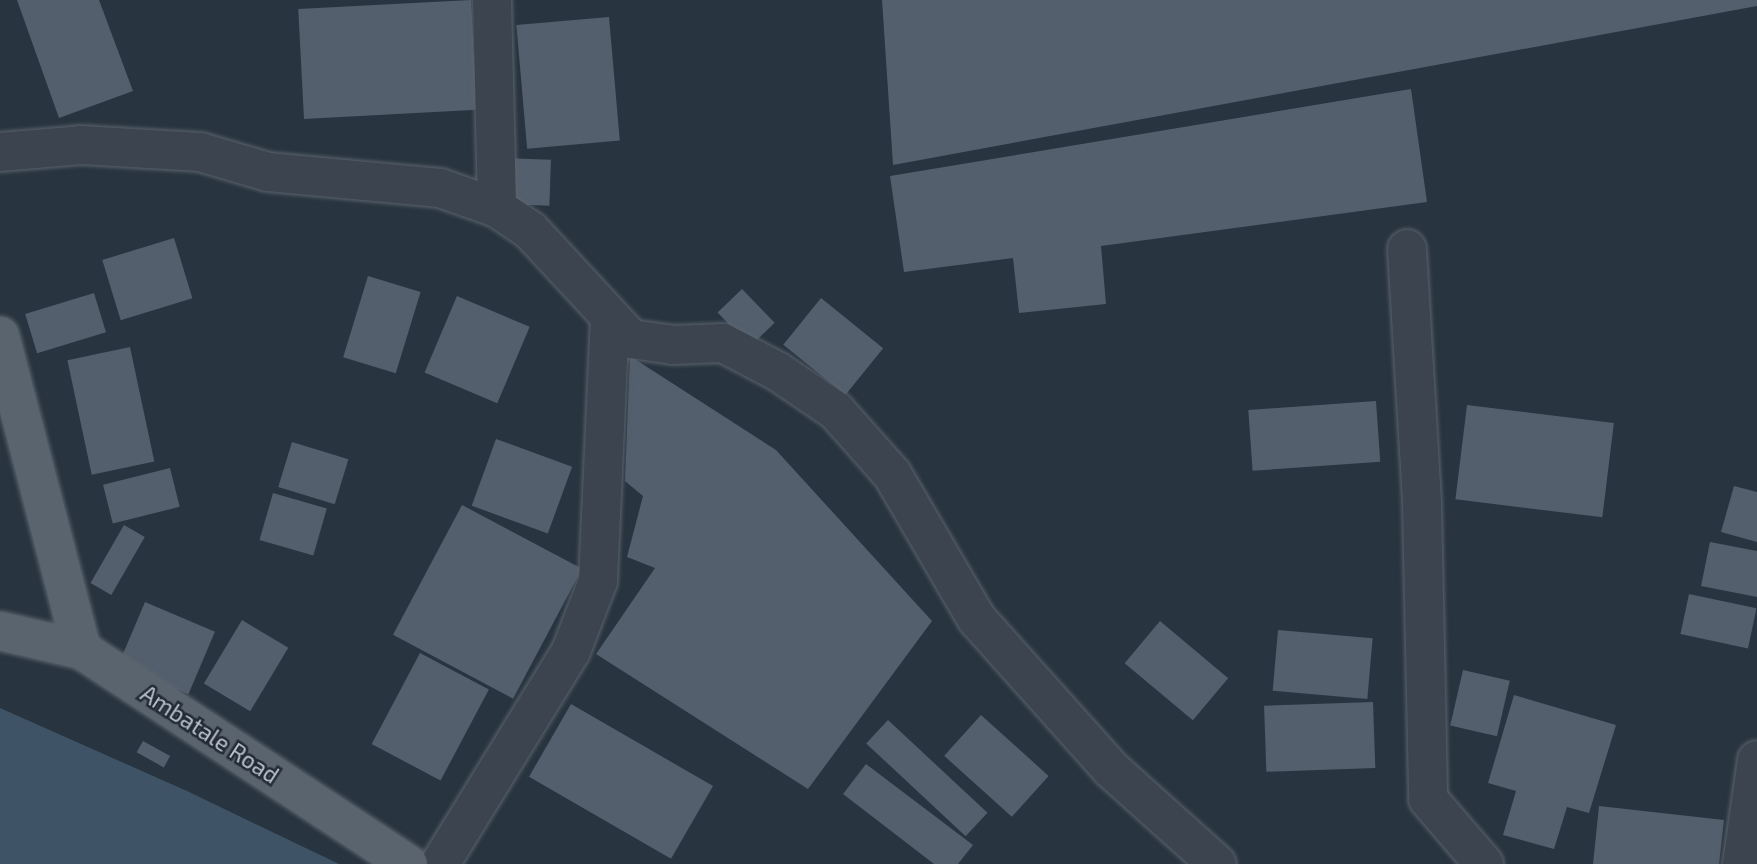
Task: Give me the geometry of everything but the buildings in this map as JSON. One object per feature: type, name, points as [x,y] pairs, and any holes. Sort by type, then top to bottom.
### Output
[{"type":"main road","points":[[0,336],[82,650]]},
{"type":"main road","name":"Ambatale Road","points":[[0,631],[82,650],[408,864]]},
{"type":"street","points":[[492,0],[497,208]]},
{"type":"street","points":[[0,152],[81,145],[200,152],[292,176],[440,188],[497,208],[530,230],[631,339],[673,345],[723,343],[777,371],[836,411],[892,474],[976,618],[1111,769],[1217,864]]},
{"type":"street","points":[[1407,249],[1422,504],[1428,799],[1484,864]]},
{"type":"street","points":[[440,864],[571,651],[598,581],[610,319]]},
{"type":"street","points":[[1742,864],[1757,760]]},
{"type":"water","points":[[0,708],[187,791],[339,864],[0,864]]}]
